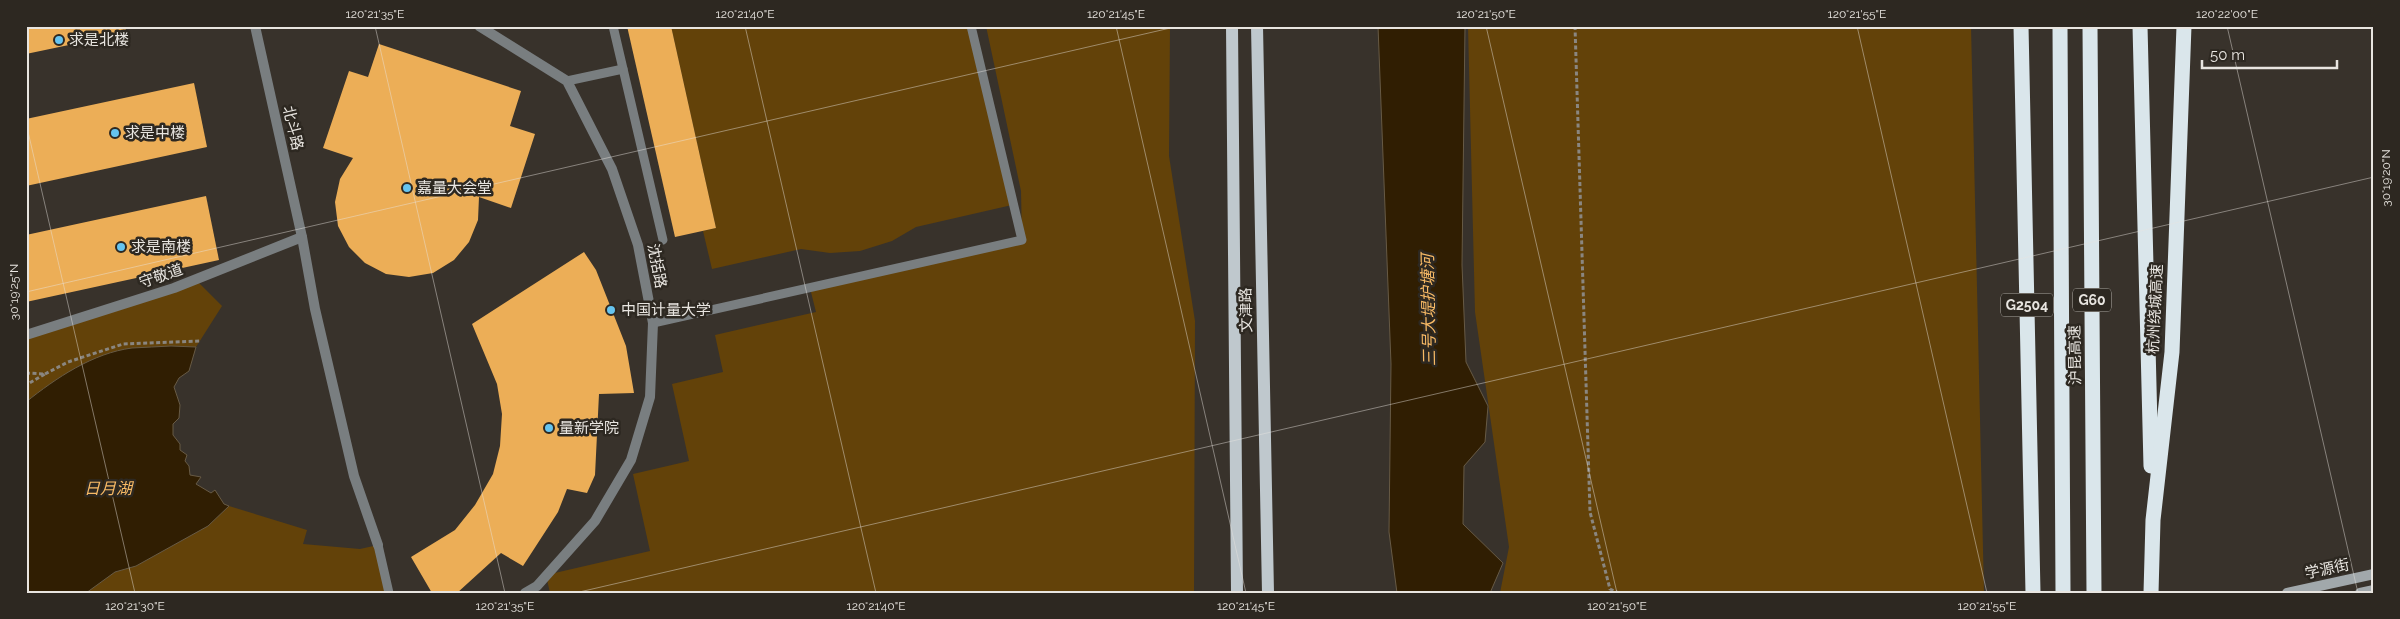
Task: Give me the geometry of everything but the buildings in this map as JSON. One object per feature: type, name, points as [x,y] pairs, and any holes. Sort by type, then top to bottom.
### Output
[{"type":"highway","name":"G2504","points":[[2021,26],[2033,588]]},
{"type":"highway","name":"沪昆高速","points":[[2060,26],[2063,593]]},
{"type":"highway","name":"沪昆高速","points":[[2090,26],[2094,593]]},
{"type":"highway","points":[[2140,26],[2153,520]]},
{"type":"highway","name":"杭州绕城高速","points":[[2151,593],[2153,520],[2172,352],[2184,26]]},
{"type":"main road","name":"文津路","points":[[1232,26],[1237,593]]},
{"type":"main road","name":"文津路","points":[[1257,26],[1268,593]]},
{"type":"main road","name":"学源街","points":[[2286,593],[2374,574]]},
{"type":"main road","points":[[2360,593],[2374,590]]},
{"type":"street","name":"北斗路","points":[[254,26],[302,237],[315,309],[354,476],[378,545]]},
{"type":"street","points":[[479,26],[567,81]]},
{"type":"street","name":"沈括路","points":[[525,593],[537,586],[595,521],[631,460],[650,397],[653,323],[638,245],[612,169],[567,81]]},
{"type":"street","name":"守敬道","points":[[26,335],[174,288],[302,237]]},
{"type":"lane","points":[[613,26],[664,240]]},
{"type":"lane","points":[[653,323],[1022,240],[971,26]]},
{"type":"lane","points":[[567,81],[623,68]]},
{"type":"lane","points":[[378,545],[389,593]]},
{"type":"path","points":[[1576,26],[1590,512],[1610,589],[1619,593]]},
{"type":"path","points":[[26,385],[68,362],[123,344],[200,341]]},
{"type":"path","points":[[26,373],[45,374]]},
{"type":"shaded area","points":[[671,26],[971,26],[1012,205],[916,227],[892,241],[860,251],[830,253],[801,249],[712,269],[703,231],[716,228]]},
{"type":"shaded area","points":[[986,26],[1170,26],[1169,156],[1195,321],[1194,593],[550,593],[546,575],[650,551],[633,474],[689,461],[672,384],[723,372],[715,335],[816,312],[810,288],[1022,240],[1021,191]]},
{"type":"shaded area","points":[[1468,26],[1971,26],[1984,593],[1500,593],[1509,547],[1475,312]]},
{"type":"shaded area","points":[[196,280],[222,306],[196,347],[146,393],[170,497],[229,506],[307,530],[303,544],[360,549],[378,545],[389,593],[26,593],[26,335]]},
{"type":"water","name":"三号大堤护塘河","points":[[1378,26],[1465,26],[1462,265],[1466,362],[1488,406],[1485,442],[1464,466],[1463,524],[1503,563],[1490,593],[1397,593],[1389,532],[1391,364]]},
{"type":"water","name":"日月湖","points":[[196,347],[189,371],[179,378],[174,387],[180,405],[179,418],[173,424],[173,435],[180,444],[180,450],[187,455],[185,461],[189,466],[190,475],[201,477],[196,484],[211,493],[215,490],[224,504],[229,506],[208,526],[136,566],[115,572],[86,593],[26,593],[26,402],[62,376],[103,355],[132,348]]},
{"type":"place","name":"求是北楼","points":[[59,40]]},
{"type":"place","name":"求是中楼","points":[[115,133]]},
{"type":"place","name":"嘉量大会堂","points":[[407,188]]},
{"type":"place","name":"求是南楼","points":[[121,247]]},
{"type":"place","name":"中国计量大学","points":[[611,310]]},
{"type":"place","name":"量新学院","points":[[549,428]]}]
